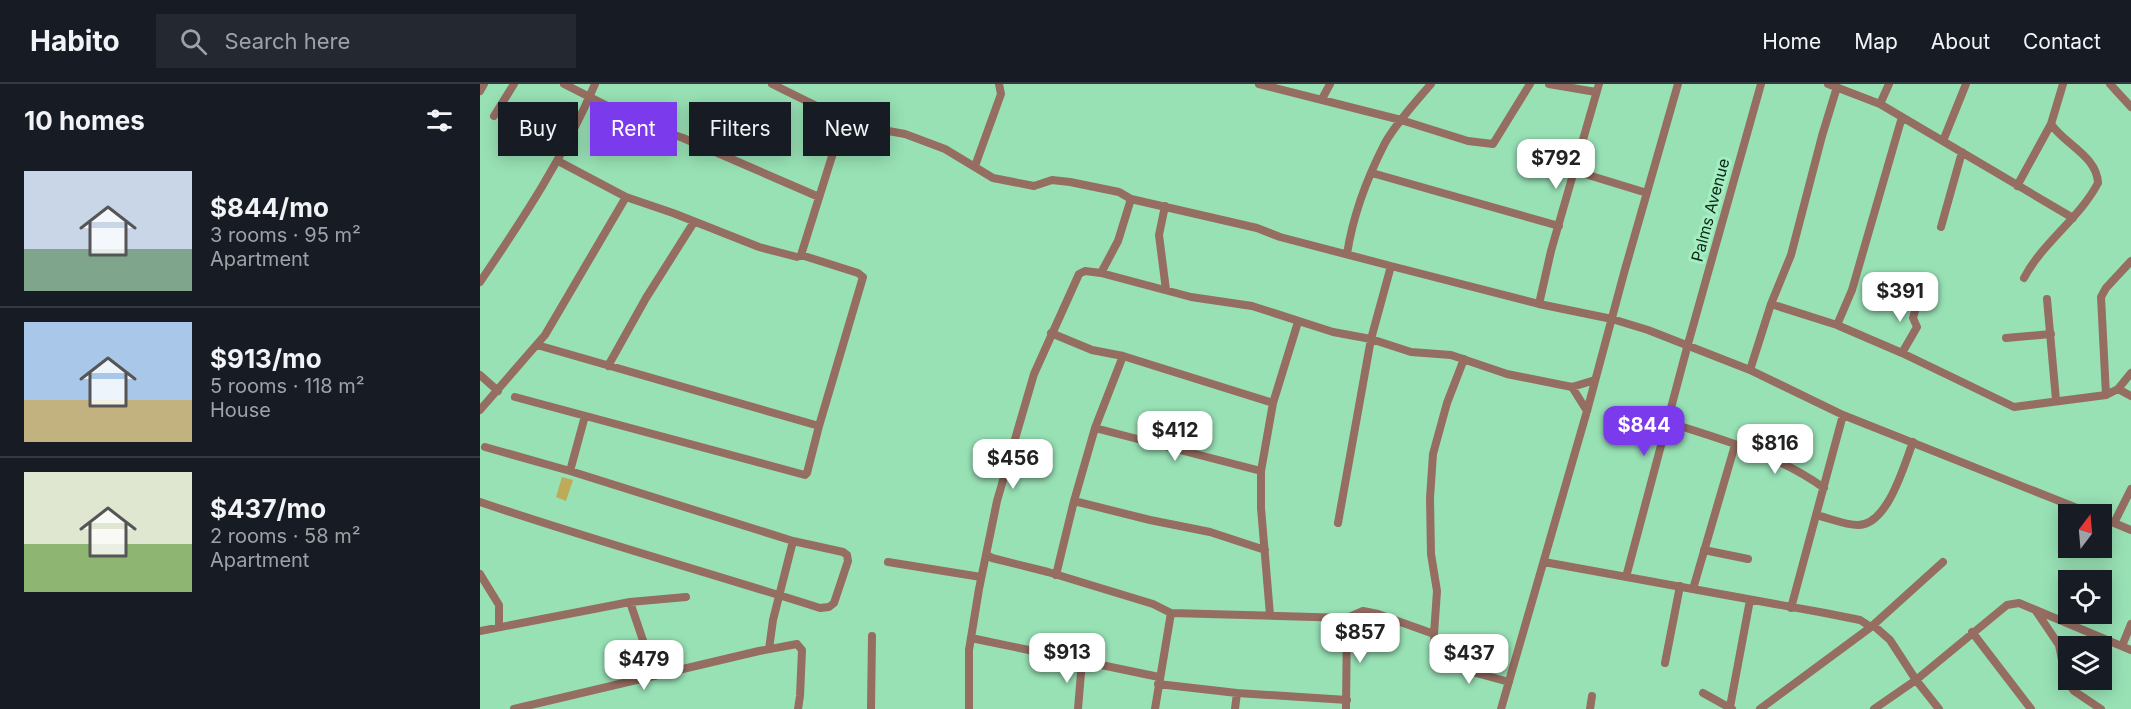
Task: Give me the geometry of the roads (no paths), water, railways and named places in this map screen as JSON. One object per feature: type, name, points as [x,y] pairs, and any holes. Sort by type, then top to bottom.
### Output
[{"type":"street","points":[[480,91],[484,84]]},
{"type":"street","points":[[494,116],[514,84]]},
{"type":"street","points":[[564,84],[643,124],[683,138],[819,197]]},
{"type":"street","points":[[480,282],[534,202],[558,161],[595,84]]},
{"type":"street","points":[[772,84],[810,102]]},
{"type":"street","points":[[975,166],[1000,94],[999,84]]},
{"type":"street","points":[[1259,84],[1401,120],[1468,141],[1493,144],[1530,84]]},
{"type":"street","points":[[1322,99],[1330,84]]},
{"type":"street","points":[[1347,254],[1355,215],[1386,142],[1431,84]]},
{"type":"street","points":[[1539,304],[1597,88],[1549,84]]},
{"type":"street","points":[[1501,709],[1678,84]]},
{"type":"street","name":"Palms Avenue","points":[[1626,577],[1761,84]]},
{"type":"street","points":[[1880,104],[1889,84]]},
{"type":"street","points":[[1943,141],[1966,84]]},
{"type":"street","points":[[2017,186],[2051,124],[2063,84]]},
{"type":"street","points":[[2110,84],[2131,107]]},
{"type":"street","points":[[1750,370],[1771,304],[1791,255],[1833,86],[1880,104],[2073,218]]},
{"type":"street","points":[[1837,325],[1852,290],[1902,117]]},
{"type":"street","points":[[2024,278],[2034,259],[2073,218],[2098,183],[2098,177],[2087,159],[2051,124]]},
{"type":"street","points":[[890,131],[921,139],[945,149],[993,178],[1008,182],[1034,186],[1052,180],[1119,192],[1131,199],[1257,228],[1280,237],[1391,266],[1539,304],[1612,319],[1688,344],[1750,370],[1844,415],[2067,504]]},
{"type":"street","points":[[1941,227],[1962,152]]},
{"type":"street","points":[[801,255],[832,156]]},
{"type":"street","points":[[515,398],[805,476],[863,277],[858,273],[801,255],[792,257],[759,247],[626,198],[558,161]]},
{"type":"street","points":[[1575,171],[1647,193]]},
{"type":"street","points":[[1372,173],[1559,226]]},
{"type":"street","points":[[480,410],[537,345],[556,319],[626,198]]},
{"type":"street","points":[[1101,273],[1118,241],[1131,199]]},
{"type":"street","points":[[1164,206],[1160,235],[1166,290]]},
{"type":"street","points":[[608,366],[646,298],[694,222]]},
{"type":"street","points":[[2106,395],[2101,297],[2106,288],[2131,261]]},
{"type":"street","points":[[1338,523],[1371,339],[1391,266]]},
{"type":"street","points":[[969,709],[971,638],[992,522],[1011,447],[1034,374],[1079,274],[1085,271],[1101,273],[1191,297],[1252,306],[1333,332],[1371,339],[1411,352],[1437,353],[1464,359],[1506,374],[1572,387],[1595,381]]},
{"type":"street","points":[[2047,299],[2056,400]]},
{"type":"street","points":[[1902,352],[1917,327],[1913,318],[1918,300]]},
{"type":"street","points":[[1771,304],[1837,325],[1902,352],[2014,407],[2106,395],[2118,389],[2131,373]]},
{"type":"street","points":[[1270,615],[1261,508],[1261,471],[1273,403],[1298,322]]},
{"type":"street","points":[[1051,333],[1092,350],[1123,356],[1273,403]]},
{"type":"street","points":[[2006,338],[2051,334]]},
{"type":"street","points":[[537,345],[819,426]]},
{"type":"street","points":[[1056,575],[1095,428],[1123,356]]},
{"type":"street","points":[[1464,359],[1447,403],[1433,454],[1430,498],[1431,554],[1437,591],[1434,634],[1436,662],[1509,682]]},
{"type":"street","points":[[480,375],[498,391]]},
{"type":"street","points":[[1572,387],[1587,411]]},
{"type":"street","points":[[2118,389],[2131,396]]},
{"type":"street","points":[[1791,608],[1844,415]]},
{"type":"street","points":[[570,471],[585,416]]},
{"type":"street","points":[[1667,422],[1735,445],[1799,471],[1824,488]]},
{"type":"street","points":[[1095,428],[1261,471]]},
{"type":"street","points":[[1816,515],[1859,525],[1875,519],[1889,502],[1913,442]]},
{"type":"street","points":[[1693,589],[1735,445]]},
{"type":"street","points":[[480,502],[557,528],[820,608],[834,603],[848,561],[847,555],[843,552],[793,541],[486,447]]},
{"type":"street","points":[[2131,489],[2114,524],[2131,530]]},
{"type":"street","points":[[1074,501],[1210,532],[1265,550]]},
{"type":"street","points":[[769,649],[773,620],[793,541]]},
{"type":"street","points":[[1704,550],[1748,559]]},
{"type":"street","points":[[987,555],[1153,604],[1171,613],[1347,618],[1363,611],[1434,634]]},
{"type":"street","points":[[888,562],[981,578]]},
{"type":"street","points":[[1544,562],[1860,620],[1871,627],[1873,625],[1890,640],[1916,680],[1939,709]]},
{"type":"street","points":[[1760,709],[1871,627],[1943,562]]},
{"type":"street","points":[[480,574],[499,605],[499,627]]},
{"type":"street","points":[[1665,663],[1680,586]]},
{"type":"street","points":[[480,631],[630,602],[686,597]]},
{"type":"street","points":[[1703,693],[1731,708],[1750,600]]},
{"type":"street","points":[[630,602],[655,676]]},
{"type":"street","points":[[1874,709],[1916,680],[2007,605],[2019,603],[2127,648],[2131,624]]},
{"type":"street","points":[[2035,610],[2059,645],[2066,680],[2074,691],[2101,709]]},
{"type":"street","points":[[1155,709],[1171,613]]},
{"type":"street","points":[[971,638],[1159,680],[1237,693],[1347,704],[1347,618]]},
{"type":"street","points":[[1972,632],[2031,709]]},
{"type":"street","points":[[871,709],[872,636]]},
{"type":"street","points":[[514,709],[797,644],[802,650],[798,709]]},
{"type":"street","points":[[1078,709],[1082,661]]},
{"type":"street","points":[[1235,709],[1237,693]]},
{"type":"street","points":[[1590,709],[1592,696]]}]
